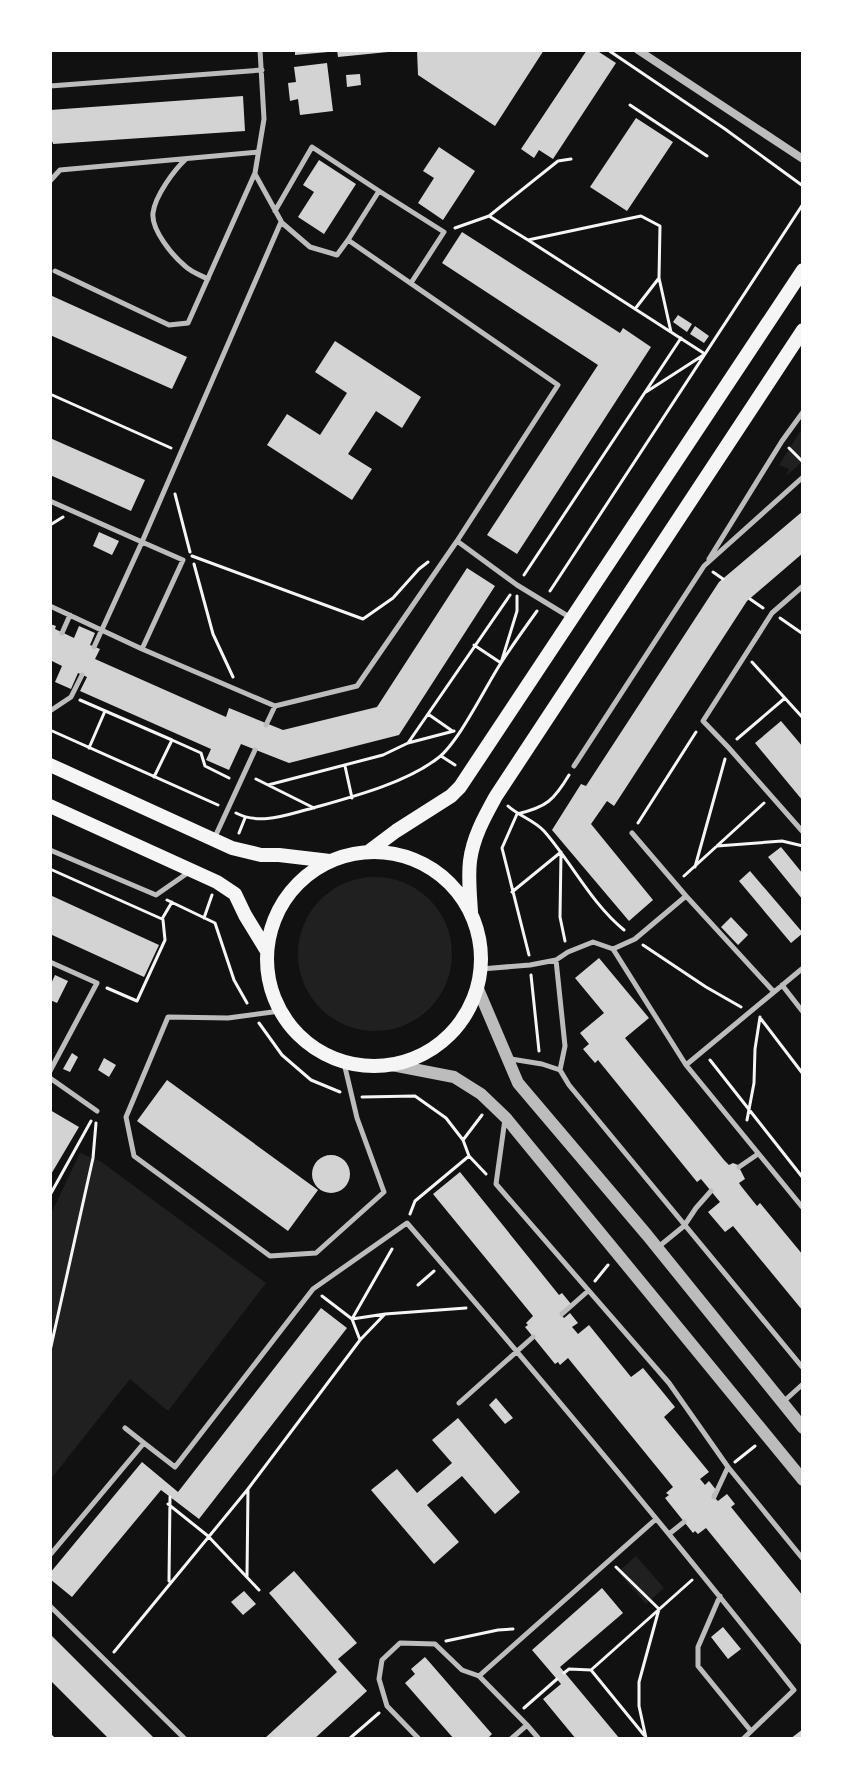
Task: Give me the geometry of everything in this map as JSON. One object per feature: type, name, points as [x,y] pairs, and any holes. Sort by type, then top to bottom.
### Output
[{"type":"main road","points":[[368,852],[460,787],[803,270]]},
{"type":"main road","points":[[330,861],[299,883],[277,914],[267,951],[269,982],[280,1011],[296,1034],[318,1051],[344,1063],[392,1065],[430,1051],[459,1025],[478,989],[480,940],[471,912],[470,863],[479,827],[496,796],[803,330]]},
{"type":"main road","points":[[50,765],[232,848],[261,855],[330,861],[368,852],[409,857],[445,879],[471,912]]},
{"type":"main road","points":[[50,806],[217,882],[235,894],[267,951]]},
{"type":"street","points":[[638,50],[803,159]]},
{"type":"street","points":[[478,989],[518,1083],[803,1428]]},
{"type":"street","points":[[392,1065],[454,1077],[481,1094],[506,1118],[803,1480]]},
{"type":"lane","points":[[55,271],[169,325],[188,323],[255,173],[264,119],[260,50]]},
{"type":"lane","points":[[50,86],[262,70]]},
{"type":"lane","points":[[275,211],[312,147],[444,232],[411,283]]},
{"type":"lane","points":[[50,181],[60,170],[258,152]]},
{"type":"lane","points":[[186,159],[159,195],[153,213],[155,226],[167,248],[187,268],[208,279]]},
{"type":"lane","points":[[255,173],[281,222],[310,247],[337,255],[379,191]]},
{"type":"lane","points":[[94,647],[281,222]]},
{"type":"lane","points":[[50,606],[275,706],[357,686],[457,541],[558,385],[348,240]]},
{"type":"lane","points":[[574,766],[803,412]]},
{"type":"lane","points":[[704,566],[803,477]]},
{"type":"lane","points":[[50,501],[183,560],[142,649]]},
{"type":"lane","points":[[457,541],[517,585],[572,619]]},
{"type":"lane","points":[[803,586],[772,613],[703,721],[803,832]]},
{"type":"lane","points":[[62,633],[70,615]]},
{"type":"lane","points":[[50,711],[71,697],[82,675]]},
{"type":"lane","points":[[266,725],[275,706]]},
{"type":"lane","points":[[214,840],[255,750]]},
{"type":"lane","points":[[632,833],[774,992]]},
{"type":"lane","points":[[50,850],[156,895],[191,871]]},
{"type":"lane","points":[[613,949],[635,939],[686,896]]},
{"type":"lane","points":[[481,969],[556,960],[593,942],[613,949],[686,1065],[803,1208]]},
{"type":"lane","points":[[556,960],[565,1046],[560,1070]]},
{"type":"lane","points":[[50,962],[97,983],[50,1071]]},
{"type":"lane","points":[[686,1065],[803,968]]},
{"type":"lane","points":[[782,985],[803,1012]]},
{"type":"lane","points":[[280,1011],[228,1018],[168,1017],[126,1117],[134,1156],[270,1256],[316,1253],[384,1192],[351,1098],[344,1063]]},
{"type":"lane","points":[[507,1058],[560,1070],[569,1085],[803,1368]]},
{"type":"lane","points":[[50,1078],[97,1111]]},
{"type":"lane","points":[[506,1118],[496,1184],[669,1383],[728,1467],[803,1559]]},
{"type":"lane","points":[[739,1167],[758,1154]]},
{"type":"lane","points":[[657,1248],[684,1226],[711,1191]]},
{"type":"lane","points":[[125,1428],[175,1467],[313,1289],[407,1223],[669,1534],[794,1690],[743,1739]]},
{"type":"lane","points":[[562,1314],[588,1291]]},
{"type":"lane","points":[[459,1403],[533,1337]]},
{"type":"lane","points":[[782,1403],[803,1384]]},
{"type":"lane","points":[[50,1555],[144,1443]]},
{"type":"lane","points":[[714,1497],[728,1467]]},
{"type":"lane","points":[[479,1676],[656,1519]]},
{"type":"lane","points":[[669,1534],[684,1522]]},
{"type":"lane","points":[[720,1596],[698,1647],[698,1666],[751,1731]]},
{"type":"lane","points":[[50,1606],[185,1739]]},
{"type":"lane","points":[[419,1739],[387,1706],[379,1679],[382,1660],[400,1643],[435,1644],[462,1670],[479,1676],[539,1739]]},
{"type":"lane","points":[[511,1739],[527,1725]]},
{"type":"path","points":[[608,50],[803,186]]},
{"type":"path","points":[[630,105],[707,156]]},
{"type":"path","points":[[444,232],[489,216],[558,161],[571,159]]},
{"type":"path","points":[[50,730],[245,818],[270,819],[352,798],[423,768],[441,756],[803,204]]},
{"type":"path","points":[[489,216],[705,354]]},
{"type":"path","points":[[528,240],[641,216],[660,226],[659,278],[671,332]]},
{"type":"path","points":[[635,309],[659,278]]},
{"type":"path","points":[[408,743],[681,338]]},
{"type":"path","points":[[645,393],[705,354]]},
{"type":"path","points":[[50,394],[180,452]]},
{"type":"path","points":[[782,441],[803,462]]},
{"type":"path","points":[[170,475],[213,634],[239,691]]},
{"type":"path","points":[[191,555],[363,619],[393,598],[432,559]]},
{"type":"path","points":[[183,560],[191,555]]},
{"type":"path","points":[[501,663],[517,611],[517,585]]},
{"type":"path","points":[[474,645],[501,663]]},
{"type":"path","points":[[745,655],[803,718]]},
{"type":"path","points":[[71,697],[201,753],[205,766],[241,783]]},
{"type":"path","points":[[695,867],[728,747],[785,698]]},
{"type":"path","points":[[89,748],[105,711]]},
{"type":"path","points":[[427,714],[456,732]]},
{"type":"path","points":[[632,833],[703,721]]},
{"type":"path","points":[[268,785],[383,755],[408,743],[456,732]]},
{"type":"path","points":[[154,777],[172,740]]},
{"type":"path","points":[[344,765],[352,798]]},
{"type":"path","points":[[517,814],[538,809],[558,793],[574,766]]},
{"type":"path","points":[[245,774],[314,808]]},
{"type":"path","points":[[676,884],[771,796]]},
{"type":"path","points":[[517,814],[542,828],[608,917],[706,987],[760,1019],[803,1074]]},
{"type":"path","points":[[517,814],[502,848],[526,939],[542,1064]]},
{"type":"path","points":[[717,846],[782,841],[803,846]]},
{"type":"path","points":[[512,892],[561,852]]},
{"type":"path","points":[[561,852],[560,917],[568,952]]},
{"type":"path","points":[[50,869],[162,919]]},
{"type":"path","points":[[97,983],[137,1001],[165,940],[162,919],[172,902],[215,923],[234,980],[282,1055],[311,1080],[351,1098],[415,1096],[446,1118],[463,1140],[469,1156],[496,1184]]},
{"type":"path","points":[[743,1136],[754,1083],[755,1049],[763,1001]]},
{"type":"path","points":[[702,1051],[803,1178]]},
{"type":"path","points":[[50,1195],[97,1111]]},
{"type":"path","points":[[50,1351],[93,1158],[97,1111]]},
{"type":"path","points":[[407,1223],[415,1201],[469,1156]]},
{"type":"path","points":[[352,1319],[392,1250]]},
{"type":"path","points":[[418,1285],[442,1263]]},
{"type":"path","points":[[313,1289],[352,1319],[360,1340]]},
{"type":"path","points":[[352,1319],[480,1307]]},
{"type":"path","points":[[106,1661],[248,1489],[360,1340],[385,1314]]},
{"type":"path","points":[[247,1577],[248,1489]]},
{"type":"path","points":[[169,1583],[170,1497]]},
{"type":"path","points":[[168,1504],[208,1536],[259,1590]]},
{"type":"path","points":[[610,1560],[659,1609]]},
{"type":"path","points":[[564,1673],[569,1669],[591,1670],[700,1572]]},
{"type":"path","points":[[647,1738],[639,1706],[639,1682],[659,1609]]},
{"type":"path","points":[[435,1644],[498,1630],[532,1629]]},
{"type":"path","points":[[591,1670],[647,1738]]},
{"type":"path","points":[[517,1715],[557,1679]]},
{"type":"path","points":[[349,1739],[387,1706]]},
{"type":"shaded area","points":[[803,427],[803,461],[786,476],[789,469],[779,465]]},
{"type":"shaded area","points":[[375,877],[405,883],[430,899],[446,924],[452,954],[446,984],[430,1009],[405,1025],[375,1031],[345,1025],[320,1009],[304,984],[298,954],[304,924],[320,899],[345,883]]},
{"type":"shaded area","points":[[80,1153],[100,1161],[266,1283],[168,1411],[130,1379],[50,1480],[50,1216]]},
{"type":"shaded area","points":[[636,1556],[664,1588],[646,1604],[618,1572]]},
{"type":"building","points":[[295,50],[328,50],[328,52],[295,55]]},
{"type":"building","points":[[337,50],[388,50],[388,52],[338,57]]},
{"type":"building","points":[[417,50],[544,50],[495,126],[418,75]]},
{"type":"building","points":[[587,50],[596,50],[616,63],[553,159],[539,150],[534,158],[521,149]]},
{"type":"building","points":[[327,63],[333,111],[300,115],[298,99],[290,101],[288,83],[296,82],[294,67]]},
{"type":"building","points":[[360,74],[361,85],[347,87],[346,75]]},
{"type":"building","points":[[243,96],[245,131],[50,144],[50,110]]},
{"type":"building","points":[[636,118],[673,142],[627,211],[590,187]]},
{"type":"building","points":[[439,147],[475,171],[443,220],[418,203],[434,178],[423,171]]},
{"type":"building","points":[[319,160],[356,184],[324,234],[298,217],[314,192],[303,185]]},
{"type":"building","points":[[462,232],[620,333],[623,328],[651,347],[517,554],[487,535],[598,365],[442,263]]},
{"type":"building","points":[[50,295],[187,357],[172,389],[50,335]]},
{"type":"building","points":[[678,315],[692,324],[687,332],[673,322]]},
{"type":"building","points":[[695,326],[709,336],[704,343],[690,334]]},
{"type":"building","points":[[335,341],[421,397],[402,428],[376,411],[348,454],[372,469],[352,500],[267,445],[287,414],[320,435],[347,393],[315,372]]},
{"type":"building","points":[[50,438],[145,480],[131,511],[50,475]]},
{"type":"building","points":[[803,511],[803,553],[747,601],[614,806],[607,801],[591,824],[653,900],[629,921],[552,830],[581,784],[586,786],[719,582]]},
{"type":"building","points":[[99,532],[119,541],[112,555],[93,546]]},
{"type":"building","points":[[467,568],[495,586],[399,735],[289,763],[241,744],[229,770],[206,760],[211,749],[80,691],[87,677],[78,673],[71,689],[55,682],[62,666],[50,660],[50,624],[74,638],[79,626],[95,633],[90,645],[100,649],[95,659],[226,717],[229,708],[283,730],[377,707]]},
{"type":"building","points":[[781,721],[803,747],[803,801],[755,743]]},
{"type":"building","points":[[781,847],[803,874],[803,900],[768,857]]},
{"type":"building","points":[[750,871],[803,933],[791,943],[739,881]]},
{"type":"building","points":[[50,895],[159,945],[144,977],[50,934]]},
{"type":"building","points":[[731,917],[748,935],[738,945],[721,927]]},
{"type":"building","points":[[599,958],[649,1018],[625,1038],[724,1160],[729,1165],[738,1165],[745,1179],[739,1183],[741,1186],[757,1206],[760,1203],[803,1255],[803,1311],[733,1226],[725,1232],[708,1212],[720,1202],[701,1179],[697,1182],[598,1060],[595,1063],[583,1049],[589,1044],[580,1033],[604,1013],[575,978]]},
{"type":"building","points":[[55,975],[68,981],[57,1003],[50,1000],[50,986]]},
{"type":"building","points":[[72,1053],[78,1057],[70,1072],[63,1069]]},
{"type":"building","points":[[104,1058],[116,1065],[109,1077],[98,1070]]},
{"type":"building","points":[[167,1080],[318,1190],[288,1231],[137,1121]]},
{"type":"building","points":[[50,1110],[79,1127],[50,1176]]},
{"type":"building","points":[[331,1155],[345,1160],[350,1174],[345,1188],[331,1193],[317,1188],[312,1174],[317,1160]]},
{"type":"building","points":[[460,1172],[559,1295],[562,1293],[571,1304],[560,1313],[564,1318],[570,1313],[578,1323],[572,1327],[578,1334],[589,1325],[631,1377],[643,1368],[675,1407],[664,1417],[709,1472],[700,1479],[705,1485],[709,1481],[717,1491],[712,1495],[718,1501],[727,1494],[735,1504],[731,1507],[803,1596],[803,1647],[706,1528],[698,1534],[693,1533],[665,1498],[673,1487],[568,1358],[560,1365],[558,1362],[555,1364],[525,1327],[533,1316],[433,1194]]},
{"type":"building","points":[[321,1308],[347,1328],[199,1519],[161,1490],[72,1597],[50,1579],[50,1573],[142,1462],[178,1492]]},
{"type":"building","points":[[496,1398],[513,1418],[505,1424],[489,1405]]},
{"type":"building","points":[[458,1418],[520,1492],[495,1514],[462,1476],[427,1505],[459,1542],[434,1564],[371,1490],[397,1469],[417,1493],[452,1463],[432,1440]]},
{"type":"building","points":[[294,1571],[357,1643],[338,1659],[367,1691],[314,1739],[264,1739],[337,1672],[269,1593]]},
{"type":"building","points":[[602,1588],[623,1613],[560,1667],[620,1739],[576,1739],[543,1699],[561,1684],[532,1650]]},
{"type":"building","points":[[244,1591],[256,1604],[243,1615],[231,1602]]},
{"type":"building","points":[[723,1627],[741,1649],[728,1659],[711,1637]]},
{"type":"building","points":[[50,1634],[155,1739],[109,1739],[50,1680]]},
{"type":"building","points":[[425,1657],[492,1734],[487,1739],[454,1739],[405,1683],[415,1674],[411,1669]]},
{"type":"building","points":[[803,1729],[803,1739],[790,1739]]}]
